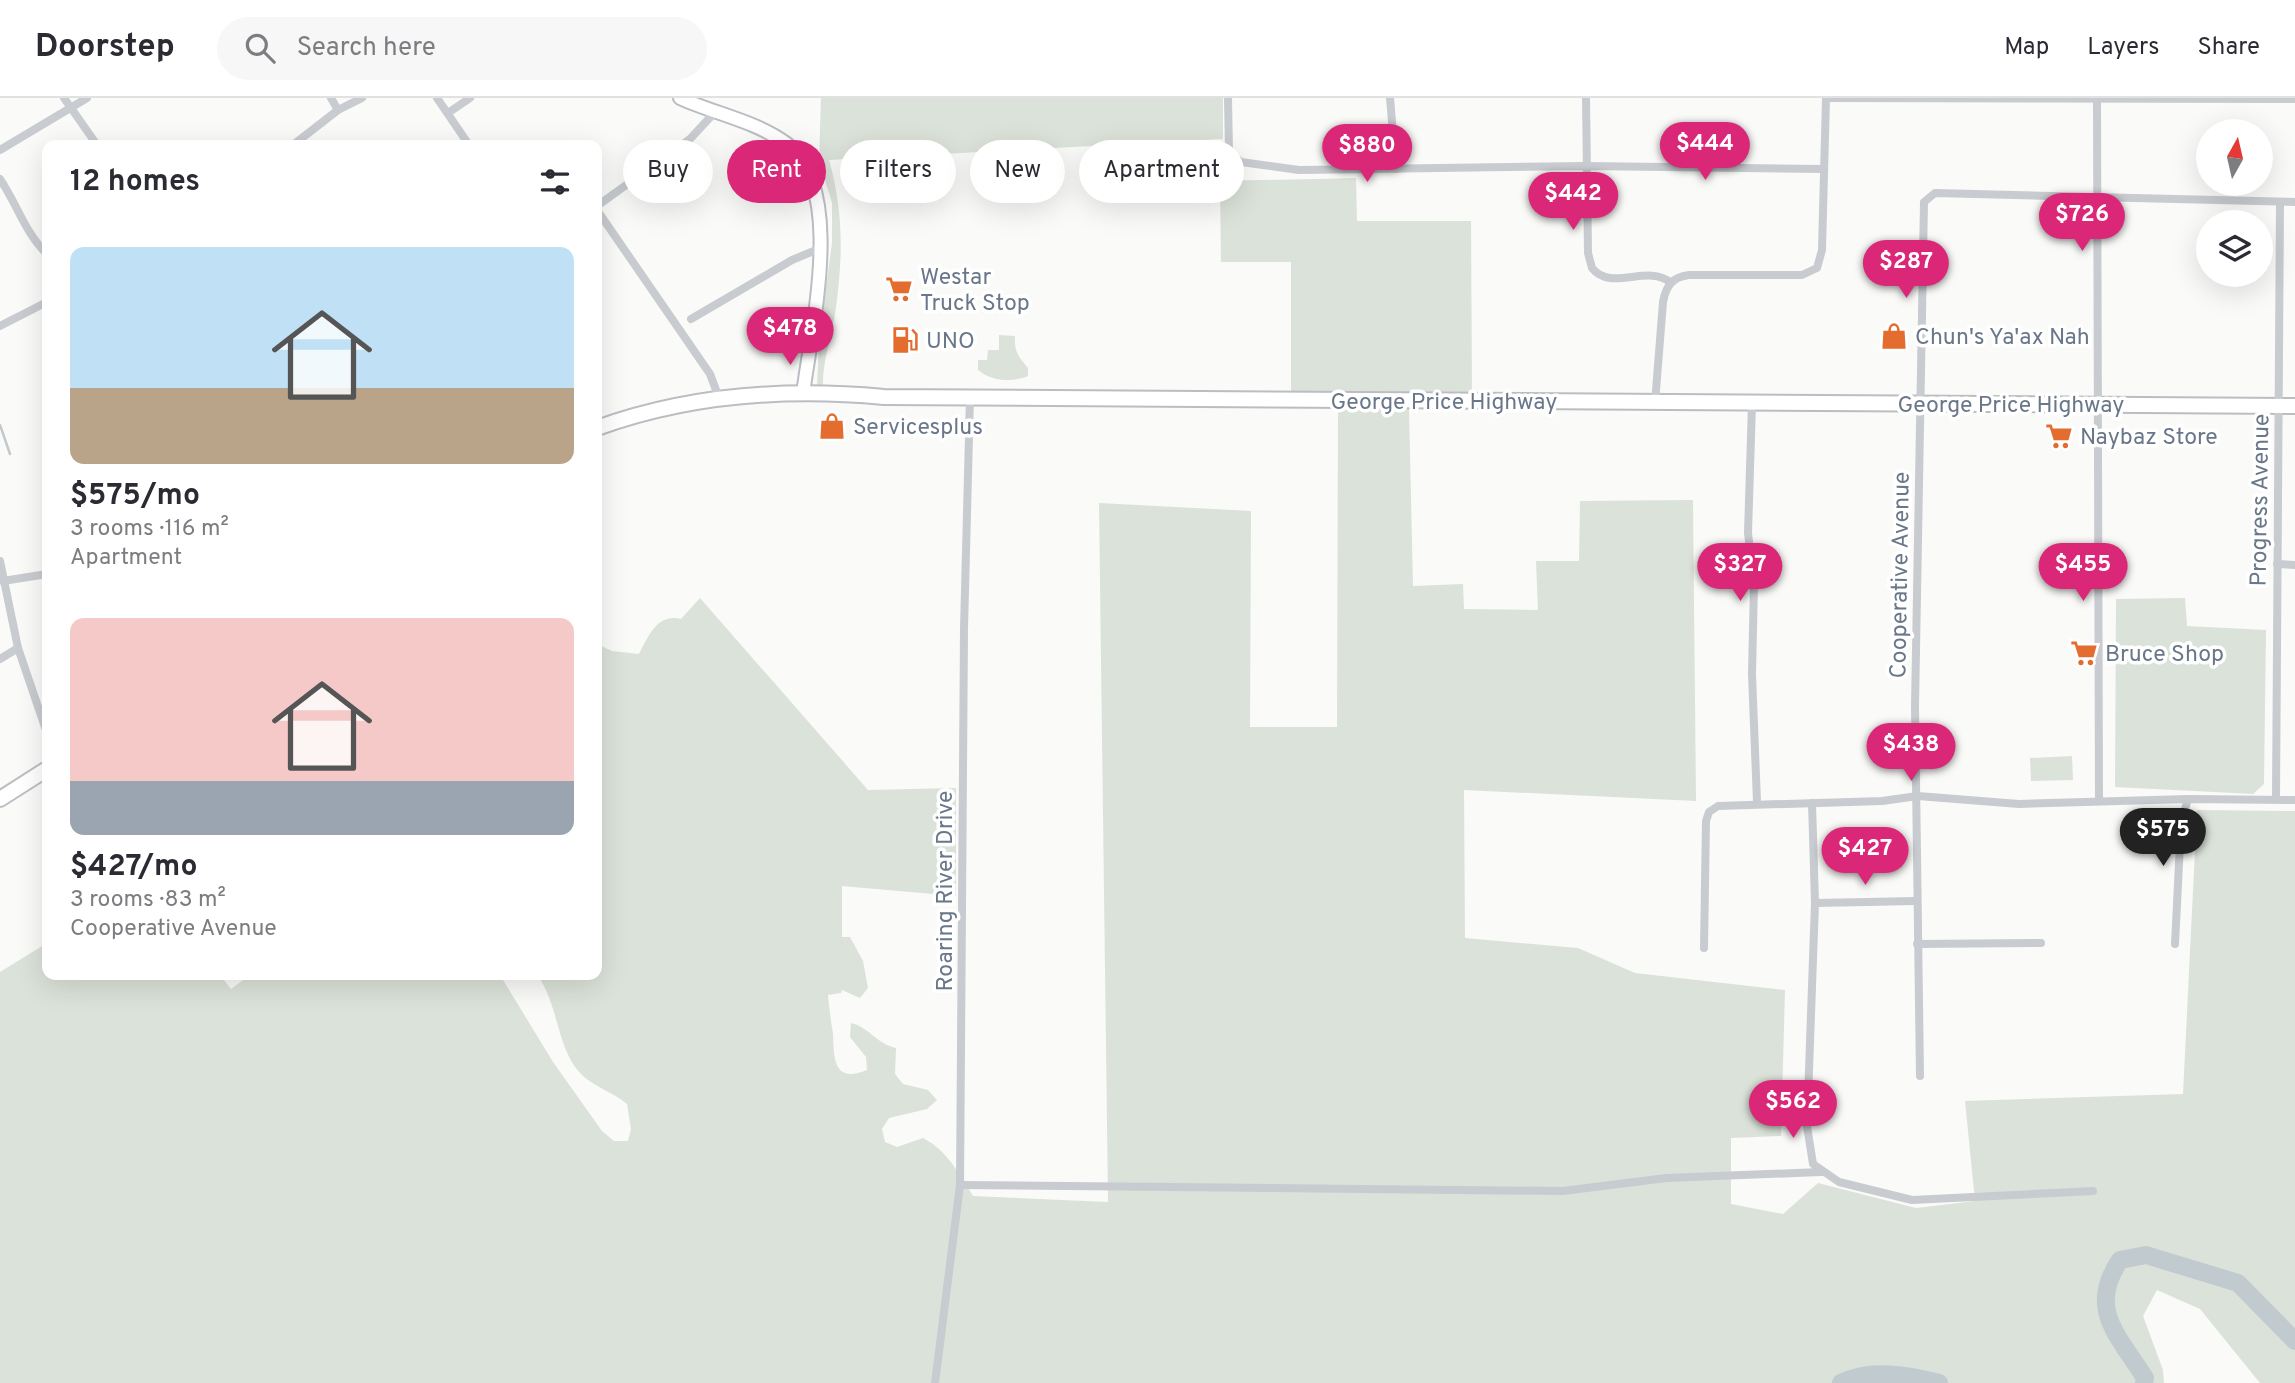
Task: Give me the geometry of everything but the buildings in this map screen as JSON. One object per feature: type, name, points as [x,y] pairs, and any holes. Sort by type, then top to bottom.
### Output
[{"type":"highway","name":"George Price Highway","points":[[602,426],[656,409],[719,398],[803,394],[1752,404],[2287,406]]},
{"type":"highway","points":[[0,799],[42,772]]},
{"type":"street","points":[[65,98],[94,140]]},
{"type":"street","points":[[0,150],[87,98]]},
{"type":"street","points":[[331,98],[338,110]]},
{"type":"street","points":[[299,140],[338,110],[362,98]]},
{"type":"street","points":[[437,98],[466,140]]},
{"type":"street","points":[[448,113],[470,98]]},
{"type":"street","points":[[680,98],[772,135],[797,153],[816,189],[821,219],[821,248],[803,394]]},
{"type":"street","points":[[1228,98],[1229,152],[1241,162],[1299,170],[1586,166],[1824,169]]},
{"type":"street","points":[[1390,98],[1396,169]]},
{"type":"street","points":[[1586,98],[1586,166],[1592,268],[1609,278],[1651,274],[1670,282],[1689,275],[1792,276],[1811,273],[1817,268],[1822,250],[1826,98],[2097,101],[2295,99]]},
{"type":"street","points":[[2097,101],[2099,801]]},
{"type":"street","points":[[602,204],[690,139],[715,112]]},
{"type":"street","points":[[0,179],[22,214],[29,234],[42,248]]},
{"type":"street","name":"Cooperative Avenue","points":[[1920,1076],[1915,707],[1924,202],[1935,193],[2096,198]]},
{"type":"street","points":[[2096,198],[2295,202]]},
{"type":"street","name":"Progress Avenue","points":[[2276,798],[2277,564],[2287,406],[2280,202]]},
{"type":"street","points":[[602,215],[710,374],[719,398]]},
{"type":"street","points":[[691,319],[792,260],[821,248]]},
{"type":"street","points":[[1655,403],[1663,302],[1670,282]]},
{"type":"street","points":[[0,326],[42,305]]},
{"type":"street","name":"Roaring River Drive","points":[[935,1383],[960,1185],[964,629],[970,397]]},
{"type":"street","points":[[1752,404],[1748,533],[1754,585],[1752,674],[1757,802]]},
{"type":"street","points":[[0,561],[18,648],[42,718]]},
{"type":"street","points":[[2277,564],[2295,565]]},
{"type":"street","points":[[2,581],[42,575]]},
{"type":"street","points":[[0,659],[18,648]]},
{"type":"street","points":[[1704,948],[1703,904],[1709,812],[1717,806],[1918,796],[2019,804],[2189,799],[2295,800]]},
{"type":"street","points":[[2175,944],[2181,823],[2189,799]]},
{"type":"street","points":[[1812,803],[1815,902],[1807,1126],[1813,1164],[1839,1182],[1912,1200],[2093,1191]]},
{"type":"street","points":[[1815,902],[1916,901]]},
{"type":"street","points":[[1917,944],[2041,943]]},
{"type":"street","points":[[960,1185],[1563,1191],[1665,1178],[1821,1172]]},
{"type":"shaded area","points":[[821,98],[1223,98],[1223,139],[1079,140],[1079,147],[1065,147],[1065,140],[970,140],[970,152],[956,153],[956,140],[840,140],[840,159],[829,160],[840,217],[841,255],[838,294],[825,360],[823,388],[817,388],[819,338],[832,243],[832,203],[826,184],[826,140],[820,140]]},
{"type":"shaded area","points":[[1356,178],[1357,221],[1471,221],[1472,393],[1291,393],[1291,262],[1221,262],[1220,203],[1244,203],[1244,180]]},
{"type":"shaded area","points":[[999,335],[1015,336],[1016,350],[1028,368],[1028,376],[1002,380],[989,377],[978,370],[978,360],[987,360],[988,350],[999,350]]},
{"type":"shaded area","points":[[1338,409],[1409,409],[1413,586],[1463,584],[1464,609],[1538,610],[1536,561],[1579,561],[1580,501],[1693,500],[1696,801],[1464,790],[1465,938],[1578,948],[1635,973],[1785,990],[1781,1136],[1731,1138],[1731,1204],[1783,1214],[1818,1183],[1916,1208],[1975,1201],[1965,1101],[2183,1094],[2197,810],[2295,811],[2295,1383],[2260,1383],[2200,1309],[2157,1290],[2143,1316],[2163,1370],[2164,1383],[0,1383],[0,972],[42,946],[42,980],[224,980],[231,989],[243,980],[503,980],[553,1062],[602,1131],[614,1141],[628,1141],[631,1129],[627,1104],[586,1079],[573,1063],[562,1039],[550,999],[540,980],[602,980],[602,646],[612,651],[639,654],[654,628],[666,620],[681,619],[700,598],[868,790],[956,788],[956,896],[842,886],[842,937],[850,937],[863,961],[868,988],[860,998],[842,990],[841,993],[828,995],[835,1060],[842,1071],[847,1074],[867,1070],[866,1057],[850,1037],[851,1023],[896,1048],[895,1074],[903,1084],[928,1090],[937,1100],[927,1109],[889,1118],[882,1129],[885,1142],[897,1147],[923,1138],[939,1149],[952,1163],[973,1196],[1108,1202],[1099,503],[1251,511],[1250,727],[1337,727]]},
{"type":"shaded area","points":[[2185,598],[2187,626],[2266,630],[2264,784],[2253,794],[2115,787],[2116,599]]},
{"type":"shaded area","points":[[2072,756],[2073,780],[2031,781],[2030,758]]},
{"type":"waterway","points":[[0,425],[10,454]]},
{"type":"waterway","points":[[2144,1383],[2145,1378],[2117,1335],[2106,1308],[2110,1277],[2120,1260],[2146,1255],[2238,1283],[2295,1341]]},
{"type":"waterway","points":[[1841,1383],[1852,1378],[1877,1374],[1939,1383]]},
{"type":"place","name":"Westar Truck Stop","points":[[899,289]]},
{"type":"place","name":"Chun's Ya'ax Nah","points":[[1894,336]]},
{"type":"place","name":"UNO","points":[[905,340]]},
{"type":"place","name":"Servicesplus","points":[[832,426]]},
{"type":"place","name":"Naybaz Store","points":[[2059,436]]},
{"type":"place","name":"Bruce Shop","points":[[2084,653]]}]
